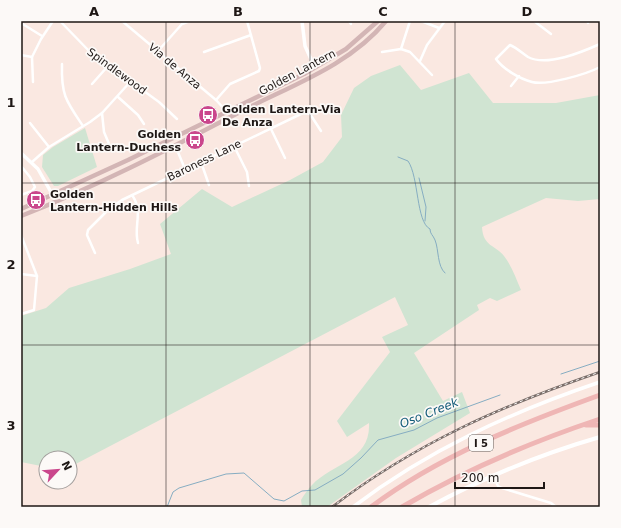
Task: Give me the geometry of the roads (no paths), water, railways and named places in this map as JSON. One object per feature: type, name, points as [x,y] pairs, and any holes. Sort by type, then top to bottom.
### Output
[{"type":"highway","name":"I 5","points":[[371,507],[421,474],[485,441],[547,414],[600,395]]},
{"type":"highway","name":"I 5","points":[[402,507],[429,491],[494,458],[600,419]]},
{"type":"highway","points":[[581,425],[600,425]]},
{"type":"main road","name":"Golden Lantern","points":[[21,209],[54,195],[178,136],[315,68],[346,49],[378,21]]},
{"type":"main road","name":"Golden Lantern","points":[[21,216],[56,201],[295,86],[341,59],[367,41],[386,21]]},
{"type":"main road","points":[[295,86],[300,80],[315,72],[315,68],[322,69],[341,59]]},
{"type":"main road","points":[[225,120],[227,112],[235,111],[238,113]]},
{"type":"main road","points":[[162,143],[174,145],[178,136]]},
{"type":"main road","points":[[429,507],[493,476],[600,436]]},
{"type":"street","points":[[33,82],[32,57],[42,36],[54,21]]},
{"type":"street","name":"Spindlewood","points":[[60,21],[90,52],[159,102],[177,119]]},
{"type":"street","name":"Via de Anza","points":[[122,21],[216,100],[227,112]]},
{"type":"street","points":[[179,21],[182,24]]},
{"type":"street","points":[[158,51],[182,24],[190,21]]},
{"type":"street","points":[[216,100],[230,84],[259,71],[260,65],[247,21]]},
{"type":"street","points":[[302,21],[305,46],[315,68]]},
{"type":"street","points":[[402,49],[410,21]]},
{"type":"street","points":[[421,21],[439,28]]},
{"type":"street","points":[[420,62],[426,45],[445,21]]},
{"type":"street","points":[[534,21],[551,34]]},
{"type":"street","points":[[21,23],[42,36]]},
{"type":"street","points":[[204,52],[251,35]]},
{"type":"street","points":[[600,44],[580,53],[542,60],[529,57],[510,45],[496,59],[500,66],[532,82],[549,82],[592,71],[600,67]]},
{"type":"street","points":[[382,52],[402,49],[410,52],[432,75]]},
{"type":"street","points":[[21,55],[32,57]]},
{"type":"street","points":[[62,64],[62,85],[64,97],[83,126]]},
{"type":"street","points":[[92,84],[108,66]]},
{"type":"street","points":[[511,86],[519,76]]},
{"type":"street","points":[[32,162],[49,147],[102,113],[131,81]]},
{"type":"street","points":[[118,97],[138,115],[144,124]]},
{"type":"street","name":"Baroness Lane","points":[[95,253],[87,235],[89,228],[111,207],[132,195],[307,112],[310,114],[321,131]]},
{"type":"street","points":[[102,113],[104,132],[112,151]]},
{"type":"street","points":[[30,123],[49,147]]},
{"type":"street","points":[[271,128],[285,158]]},
{"type":"street","points":[[174,145],[185,169]]},
{"type":"street","points":[[234,146],[247,172],[249,186]]},
{"type":"street","points":[[21,154],[32,162],[54,195],[56,201]]},
{"type":"street","points":[[201,162],[209,186]]},
{"type":"street","points":[[21,166],[30,177],[35,187],[32,191],[21,195]]},
{"type":"street","points":[[132,195],[136,201],[139,212],[136,236],[138,243]]},
{"type":"street","points":[[21,235],[37,276],[34,310],[21,314]]},
{"type":"street","points":[[21,274],[37,276]]},
{"type":"street","points":[[353,507],[399,474],[470,434],[518,413],[600,382]]},
{"type":"street","points":[[493,476],[498,486],[502,488],[551,503],[556,507]]},
{"type":"waterway","points":[[398,157],[408,161],[412,168],[422,218],[425,225],[430,229],[435,240],[439,262],[445,273]]},
{"type":"waterway","points":[[419,178],[426,207],[425,221]]},
{"type":"waterway","name":"Oso Creek","points":[[561,374],[600,361]]},
{"type":"waterway","name":"Oso Creek","points":[[167,507],[173,492],[179,488],[226,474],[244,473],[274,499],[284,501],[302,491],[315,490],[343,474],[378,440],[414,430],[437,418],[500,395]]},
{"type":"railway","points":[[332,507],[395,464],[460,428],[528,398],[600,372]]},
{"type":"place","name":"Golden Lantern-Via De Anza","points":[[208,115]]},
{"type":"place","name":"Golden Lantern-Duchess","points":[[195,140]]},
{"type":"place","name":"Golden Lantern-Hidden Hills","points":[[36,200]]}]
